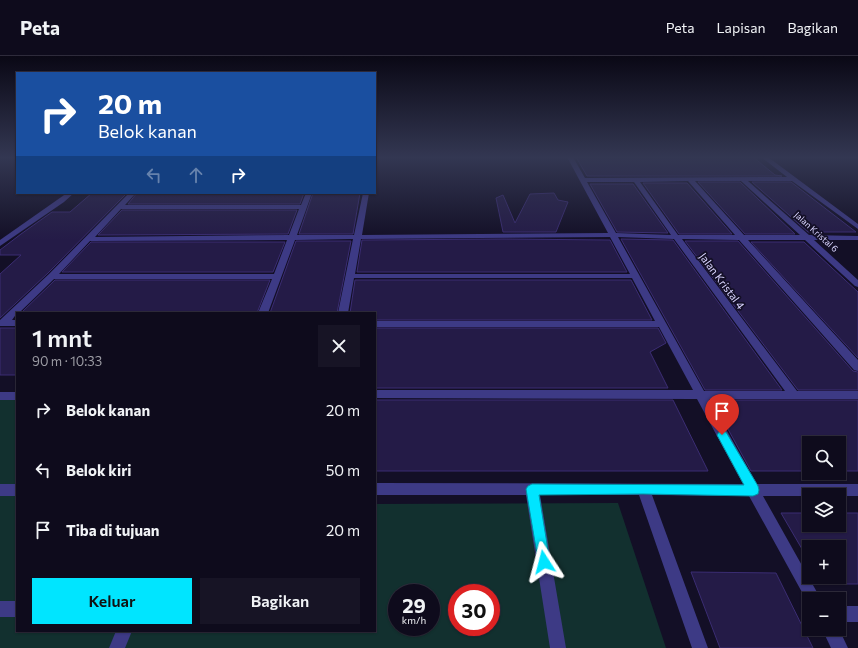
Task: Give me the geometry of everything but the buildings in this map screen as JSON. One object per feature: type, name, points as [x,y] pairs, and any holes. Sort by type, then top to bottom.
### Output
[{"type":"street","points":[[585,185],[699,394],[809,592]]},
{"type":"street","name":"Jalan Kristal 4","points":[[639,185],[676,238],[794,394]]},
{"type":"street","points":[[694,185],[858,367]]},
{"type":"street","name":"Jalan Kristal 6","points":[[748,185],[858,284]]},
{"type":"street","points":[[802,185],[854,222],[858,227]]},
{"type":"street","points":[[0,244],[70,194]]},
{"type":"street","points":[[2,322],[52,276],[132,194]]},
{"type":"street","points":[[263,312],[309,194]]},
{"type":"street","points":[[343,312],[359,238],[366,194]]},
{"type":"street","points":[[119,207],[304,207]]},
{"type":"street","points":[[88,238],[359,238],[612,235],[676,238],[805,236],[858,238]]},
{"type":"street","points":[[52,276],[277,277]]},
{"type":"street","points":[[351,276],[635,276]]},
{"type":"street","points":[[2,322],[16,323]]},
{"type":"street","points":[[376,324],[662,324]]},
{"type":"street","points":[[376,394],[858,395]]},
{"type":"street","points":[[0,396],[16,396]]},
{"type":"street","points":[[376,489],[858,490]]},
{"type":"street","points":[[532,489],[558,648]]},
{"type":"street","points":[[643,489],[700,648]]},
{"type":"street","points":[[0,490],[16,490]]},
{"type":"street","points":[[0,609],[16,608]]},
{"type":"street","points":[[846,614],[858,614]]},
{"type":"street","points":[[117,648],[124,632]]},
{"type":"street","points":[[834,636],[840,648]]},
{"type":"green space","points":[[0,397],[16,397],[16,632],[376,632],[376,504],[618,503],[666,648],[0,648]]},
{"type":"route","points":[[544,562],[532,489],[753,490],[722,435]]}]
